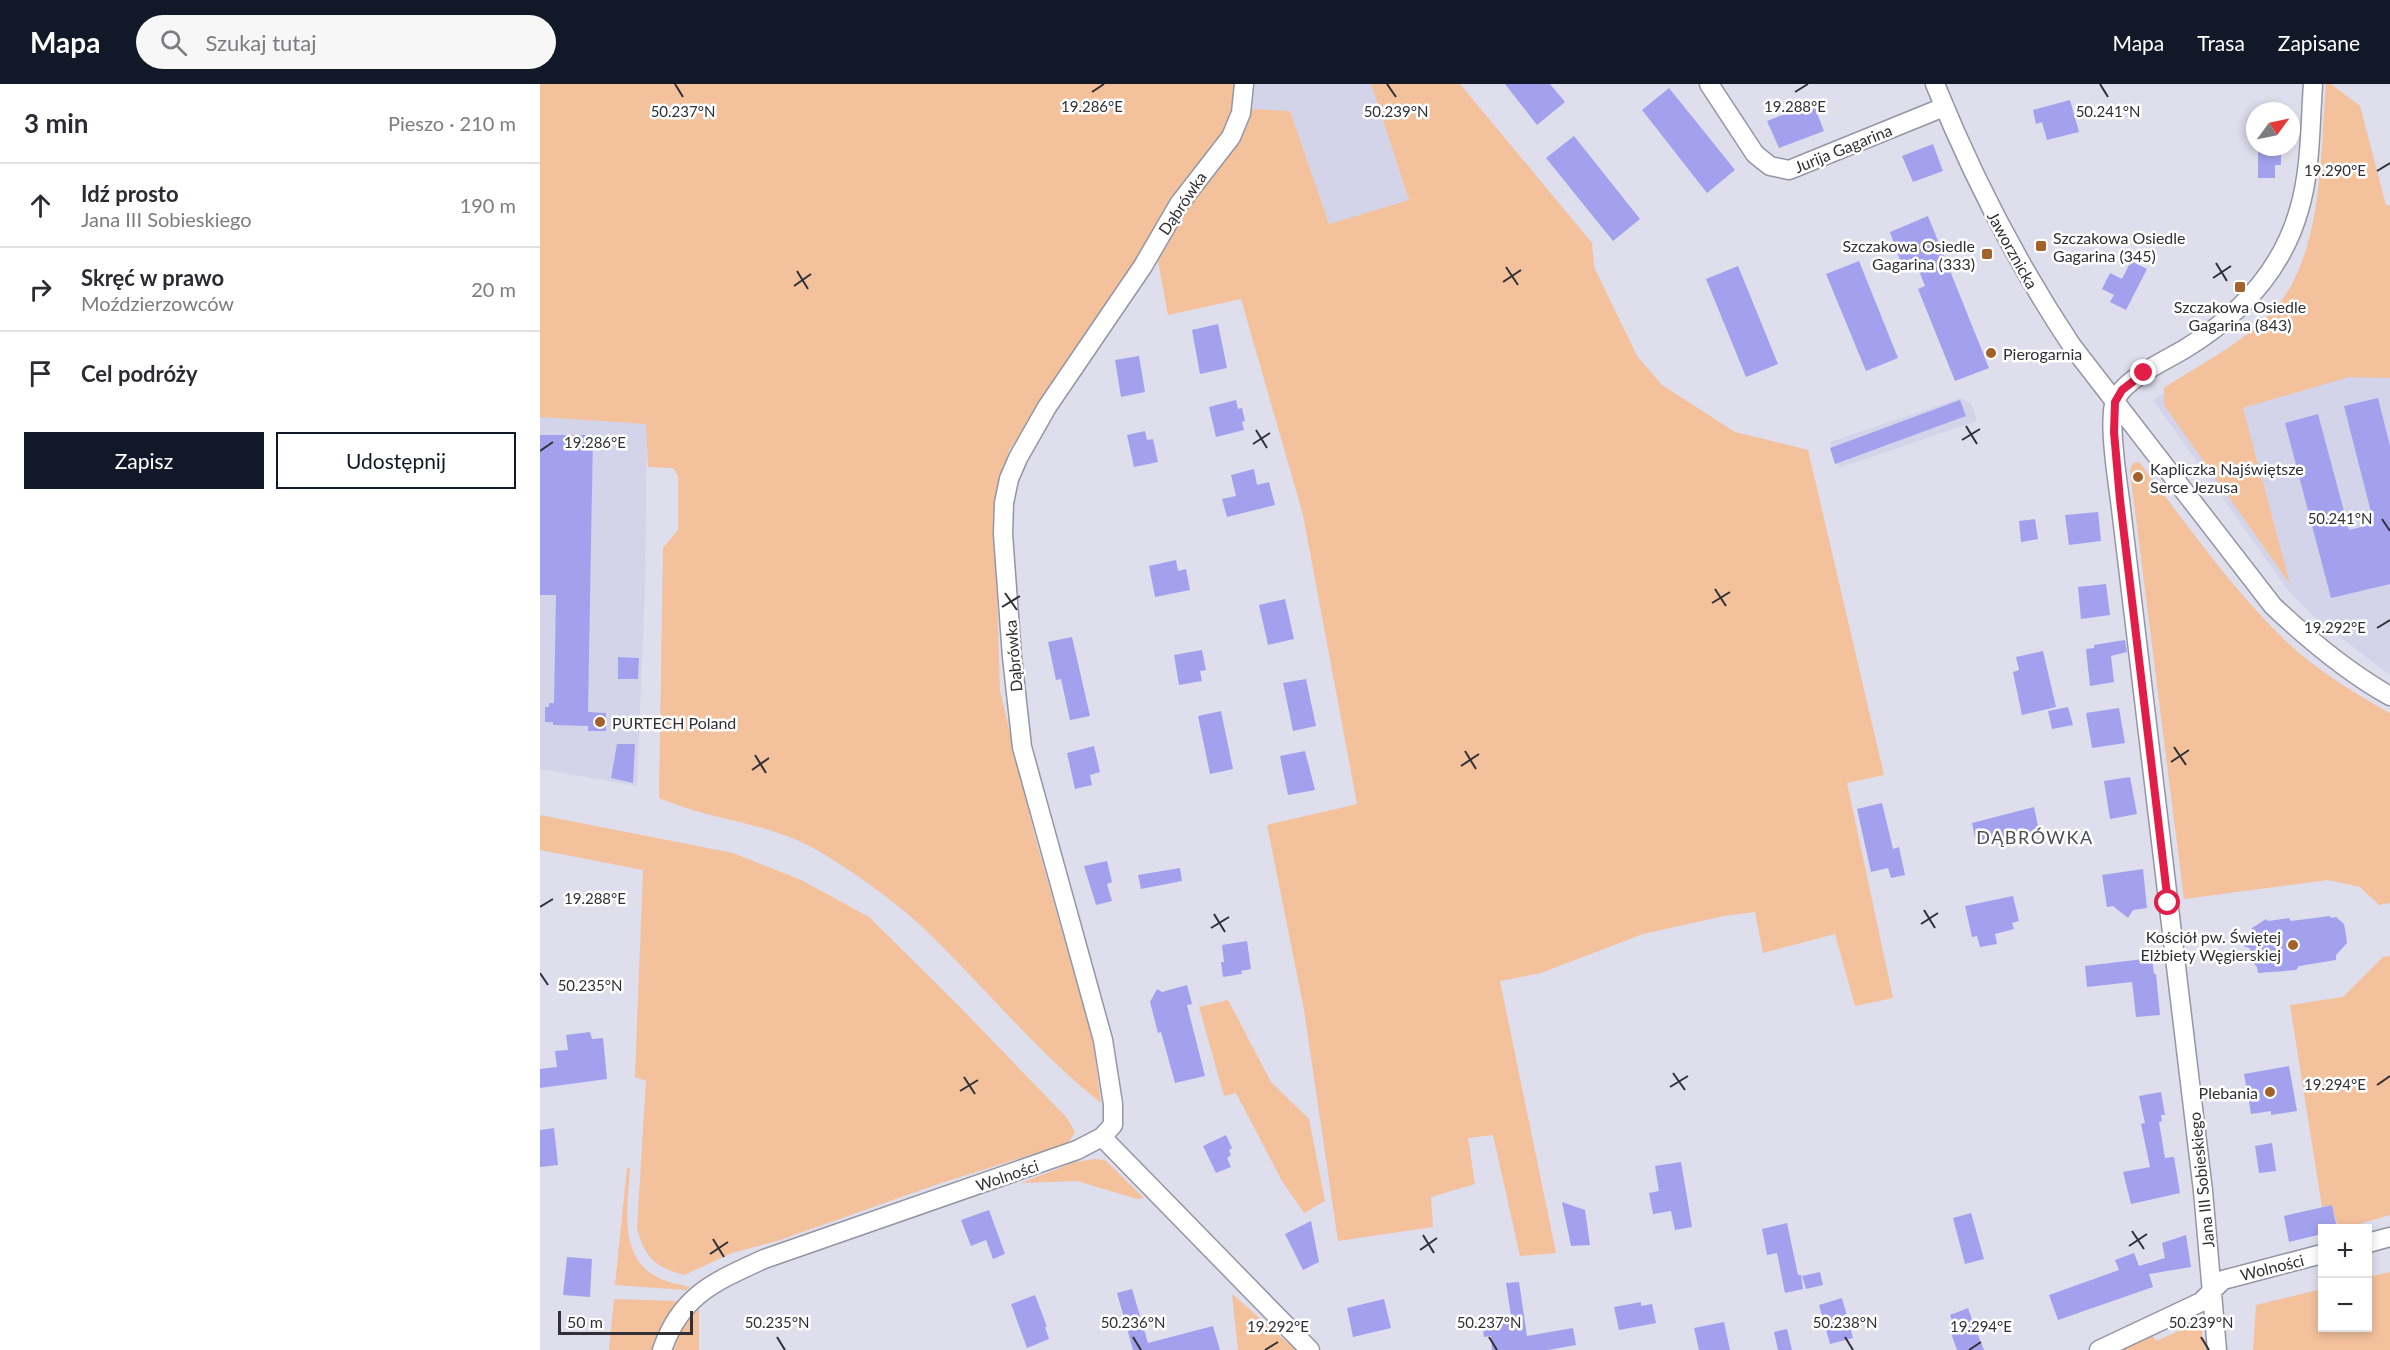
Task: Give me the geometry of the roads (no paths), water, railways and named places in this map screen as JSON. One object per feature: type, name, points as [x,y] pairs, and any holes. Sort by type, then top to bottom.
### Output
[{"type":"street","name":"Dąbrówka","points":[[1102,1137],[1113,1125],[1113,1104],[1103,1041],[1022,747],[1012,657],[1003,534],[1004,503],[1018,458],[1047,407],[1143,266],[1179,204],[1231,137],[1241,113],[1244,84]]},
{"type":"street","name":"Jurija Gagarina","points":[[1709,84],[1755,154],[1770,166],[1789,170],[1944,107]]},
{"type":"street","name":"Jaworznicka","points":[[1935,84],[1966,158],[2005,238],[2061,329],[2115,402],[2273,606],[2340,664],[2390,696]]},
{"type":"street","points":[[2115,402],[2122,390],[2144,373],[2203,338],[2231,317],[2271,271],[2288,242],[2300,210],[2306,179],[2313,84]]},
{"type":"street","name":"Jana III Sobieskiego","points":[[2115,402],[2114,432],[2120,500],[2203,1191],[2217,1350]]},
{"type":"street","name":"Wolności","points":[[662,1350],[669,1329],[680,1311],[707,1288],[734,1273],[764,1259],[1077,1150],[1102,1137]]},
{"type":"street","points":[[1102,1137],[1310,1350]]},
{"type":"street","points":[[2372,1242],[2390,1237]]},
{"type":"street","name":"Wolności","points":[[2098,1350],[2201,1302],[2223,1280],[2318,1255]]},
{"type":"place","name":"Szczakowa Osiedle Gagarina (345)","points":[[2041,246]]},
{"type":"place","name":"Szczakowa Osiedle Gagarina (333)","points":[[1987,254]]},
{"type":"place","name":"Szczakowa Osiedle Gagarina (843)","points":[[2240,287]]},
{"type":"place","name":"Pierogarnia","points":[[1991,353]]},
{"type":"place","name":"Kapliczka Najświętsze Serce Jezusa","points":[[2138,477]]},
{"type":"place","name":"PURTECH Poland","points":[[600,722]]},
{"type":"place","name":"Kościół pw. Świętej Elżbiety Węgierskiej","points":[[2293,945]]},
{"type":"place","name":"Plebania","points":[[2270,1092]]},
{"type":"district","name":"DĄBRÓWKA","points":[[2035,837]]}]
